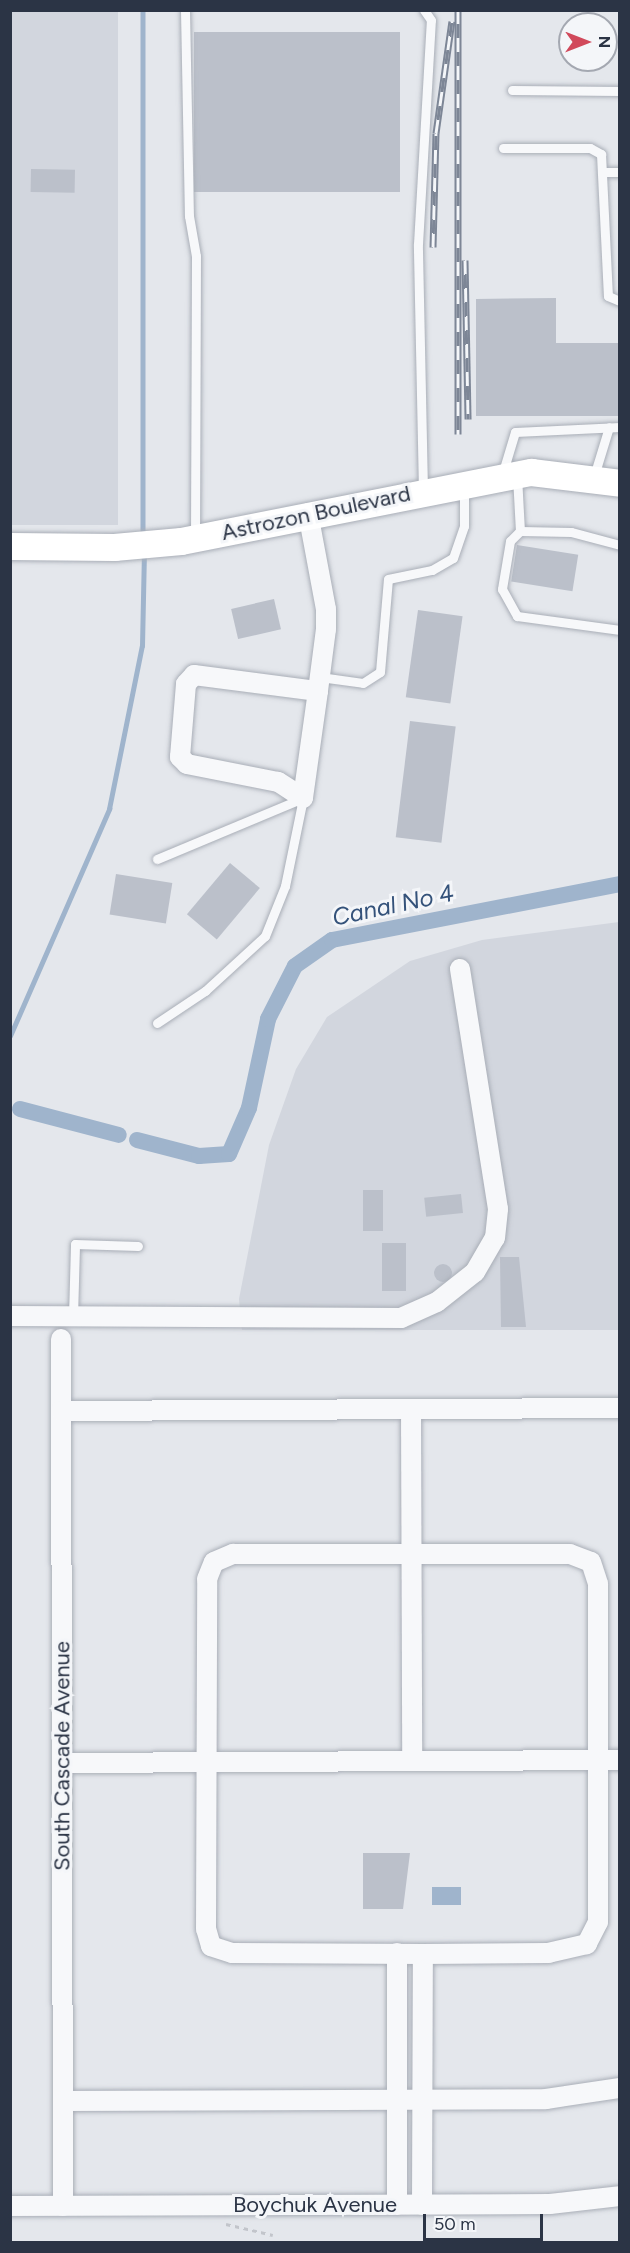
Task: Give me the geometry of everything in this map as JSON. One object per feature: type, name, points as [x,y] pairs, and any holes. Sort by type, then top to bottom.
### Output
[{"type":"main road","name":"Astrozon Boulevard","points":[[10,546],[114,547],[188,540],[308,513],[510,475],[607,480]]},
{"type":"street","points":[[308,513],[326,609],[319,684],[303,798],[278,782],[187,764],[177,748],[186,684],[194,675],[319,684]]},
{"type":"street","points":[[10,1316],[401,1318],[437,1302],[475,1272],[495,1238],[498,1209],[460,969]]},
{"type":"street","name":"South Cascade Avenue","points":[[61,1339],[63,2206]]},
{"type":"street","points":[[61,1411],[620,1408]]},
{"type":"street","points":[[411,1409],[412,1761]]},
{"type":"street","points":[[233,1554],[411,1554],[570,1554],[591,1562],[598,1584],[595,1935],[574,1950],[549,1953],[232,1953],[211,1946],[206,1929],[207,1579],[214,1562],[233,1554]]},
{"type":"street","points":[[62,1762],[620,1760]]},
{"type":"street","points":[[397,1953],[397,2205]]},
{"type":"street","points":[[422,2205],[423,1954]]},
{"type":"street","points":[[64,2101],[546,2099],[620,2088]]},
{"type":"street","name":"Boychuk Avenue","points":[[10,2205],[563,2204],[620,2196]]},
{"type":"lane","points":[[185,10],[189,216],[196,256],[188,540]]},
{"type":"lane","points":[[423,490],[418,244],[431,20],[424,10]]},
{"type":"lane","points":[[512,90],[620,91]]},
{"type":"lane","points":[[503,148],[590,148],[602,154],[605,172],[608,296],[620,302]]},
{"type":"lane","points":[[605,172],[620,172]]},
{"type":"lane","points":[[520,531],[510,475],[514,432],[614,427],[607,480]]},
{"type":"lane","points":[[319,684],[363,683],[380,672],[388,579],[432,570],[453,558],[464,526],[464,482]]},
{"type":"lane","points":[[620,545],[571,532],[520,531],[510,541],[502,589],[517,616],[620,630]]},
{"type":"lane","points":[[157,859],[303,798]]},
{"type":"lane","points":[[157,1023],[205,991],[265,936],[285,886],[303,798]]},
{"type":"lane","points":[[73,1317],[75,1244],[138,1246]]},
{"type":"path","points":[[225,2223],[273,2235]]},
{"type":"shaded area","points":[[10,11],[118,11],[118,525],[10,525]]},
{"type":"shaded area","points":[[619,922],[619,1330],[242,1330],[239,1299],[269,1145],[296,1069],[327,1017],[410,961],[482,940]]},
{"type":"water","points":[[432,1887],[461,1887],[461,1905],[432,1905]]},
{"type":"building","points":[[194,32],[400,32],[400,192],[194,192]]},
{"type":"building","points":[[31,169],[75,170],[75,193],[31,192]]},
{"type":"building","points":[[556,298],[556,343],[620,343],[620,416],[476,416],[476,299]]},
{"type":"building","points":[[517,545],[578,555],[572,591],[511,582]]},
{"type":"building","points":[[274,599],[281,629],[238,639],[231,609]]},
{"type":"building","points":[[418,610],[463,616],[450,703],[406,697]]},
{"type":"building","points":[[410,721],[456,727],[441,843],[396,837]]},
{"type":"building","points":[[230,863],[260,888],[217,939],[187,914]]},
{"type":"building","points":[[116,874],[172,883],[166,923],[110,914]]},
{"type":"building","points":[[363,1190],[383,1190],[383,1231],[363,1231]]},
{"type":"building","points":[[461,1194],[463,1213],[426,1217],[424,1198]]},
{"type":"building","points":[[382,1243],[406,1243],[406,1291],[382,1291]]},
{"type":"building","points":[[500,1257],[519,1257],[526,1327],[501,1327]]},
{"type":"building","points":[[443,1264],[449,1267],[452,1273],[449,1279],[443,1282],[437,1279],[434,1273],[437,1267]]},
{"type":"building","points":[[363,1853],[410,1853],[403,1909],[363,1909]]},
{"type":"waterway","points":[[143,10],[143,536]]},
{"type":"waterway","points":[[10,1036],[109,809],[142,646],[144,553]]},
{"type":"waterway","name":"Canal No 4","points":[[137,1140],[199,1156],[229,1154],[249,1108],[268,1019],[295,966],[332,940],[620,884]]},
{"type":"waterway","name":"Canal No 4","points":[[20,1109],[119,1135]]},
{"type":"railway","points":[[458,10],[458,434]]},
{"type":"railway","points":[[433,247],[436,133],[452,21]]},
{"type":"railway","points":[[465,260],[468,419]]}]
